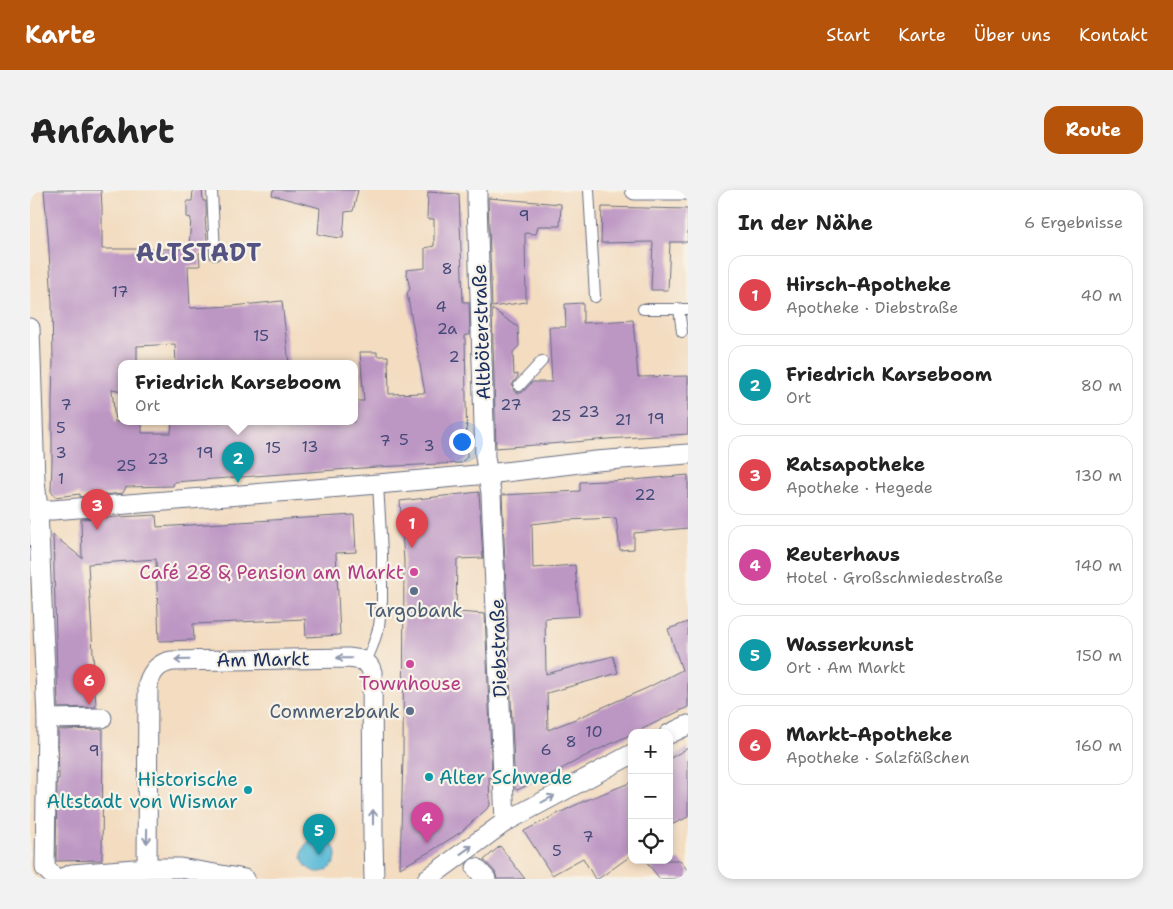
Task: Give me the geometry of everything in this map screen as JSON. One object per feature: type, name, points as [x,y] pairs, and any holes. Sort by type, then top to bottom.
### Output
[{"type":"street","name":"Altböterstraße","points":[[478,190],[477,201],[488,388],[485,457],[488,474]]},
{"type":"street","points":[[635,190],[688,190]]},
{"type":"street","points":[[30,328],[45,868],[56,879]]},
{"type":"street","points":[[34,510],[378,484],[488,474],[596,461],[688,454]]},
{"type":"street","name":"Diebstraße","points":[[488,474],[491,493],[505,822]]},
{"type":"street","name":"Am Markt","points":[[146,868],[148,684],[157,667],[166,662],[180,660],[348,658],[366,662]]},
{"type":"street","points":[[366,662],[370,665],[372,672],[372,875]]},
{"type":"street","points":[[41,722],[102,718]]},
{"type":"street","points":[[673,732],[688,725]]},
{"type":"street","points":[[427,879],[505,822],[628,756]]},
{"type":"street","points":[[60,879],[72,874],[146,868],[180,868],[245,879]]},
{"type":"lane","points":[[212,190],[214,255]]},
{"type":"lane","points":[[589,190],[595,297]]},
{"type":"lane","points":[[643,309],[684,309],[682,332]]},
{"type":"lane","points":[[519,386],[542,360]]},
{"type":"lane","points":[[366,662],[379,626],[382,601],[382,553],[378,484]]},
{"type":"water","points":[[319,838],[331,843],[336,855],[331,867],[319,872],[307,867],[302,855],[307,843]]},
{"type":"building","points":[[44,190],[101,190],[102,249],[189,249],[191,218],[187,217],[187,201],[192,201],[193,190],[202,190],[203,201],[206,201],[205,218],[208,250],[199,253],[200,266],[188,266],[190,308],[282,301],[289,360],[176,360],[175,344],[137,346],[137,360],[118,360],[118,390],[112,389],[115,422],[118,422],[118,425],[142,425],[142,433],[171,433],[172,425],[358,425],[358,401],[364,401],[360,352],[377,352],[377,356],[388,356],[389,394],[425,393],[407,293],[410,289],[406,270],[425,268],[425,248],[434,246],[434,219],[427,219],[428,192],[459,194],[463,302],[469,302],[470,335],[465,335],[467,457],[461,463],[376,467],[174,482],[173,486],[126,487],[123,493],[80,497],[80,494],[55,497],[51,491],[53,360],[48,235]]},
{"type":"building","points":[[273,190],[358,190],[353,211],[345,212],[343,238],[318,234],[320,208],[272,195]]},
{"type":"building","points":[[488,198],[561,204],[560,226],[538,226],[536,234],[525,233],[526,302],[492,307]]},
{"type":"building","points":[[602,207],[688,209],[688,242],[670,242],[668,290],[651,290],[653,242],[601,243]]},
{"type":"building","points":[[583,303],[583,323],[633,320],[638,377],[688,376],[688,434],[496,448],[492,309],[518,327],[519,346],[513,352],[514,375],[518,374],[518,376],[512,385],[514,391],[521,393],[532,382],[552,382],[549,327],[566,327],[565,304]]},
{"type":"building","points":[[688,475],[688,528],[634,533],[634,549],[620,550],[616,518],[566,520],[532,524],[533,568],[575,565],[579,616],[545,618],[546,674],[613,656],[618,673],[547,693],[548,730],[647,688],[682,670],[668,629],[688,622],[688,707],[642,729],[628,729],[628,736],[517,790],[515,789],[502,495],[580,491],[580,482]]},
{"type":"building","points":[[479,492],[483,558],[457,559],[456,612],[485,614],[492,778],[489,777],[490,806],[461,832],[400,868],[403,758],[404,561],[400,501]]},
{"type":"building","points":[[156,515],[157,527],[354,515],[356,552],[336,553],[340,635],[306,637],[305,619],[193,624],[194,640],[159,641],[156,559],[88,564],[96,707],[58,708],[53,535],[82,558],[81,519]]},
{"type":"building","points":[[103,729],[102,860],[56,861],[57,779],[59,779],[58,730]]},
{"type":"building","points":[[688,748],[688,817],[673,824],[673,774],[673,757]]},
{"type":"building","points":[[628,784],[628,858],[598,879],[595,879],[583,858],[552,875],[524,831],[584,801]]},
{"type":"building","points":[[500,846],[525,879],[497,879],[495,872],[484,860]]},
{"type":"building","points":[[673,860],[680,860],[688,871],[688,879],[660,879],[648,864],[673,864]]},
{"type":"place","name":"Friedrich Karseboom","points":[[238,483]]},
{"type":"place","name":"Ratsapotheke","points":[[97,530]]},
{"type":"place","name":"Hirsch-Apotheke","points":[[412,548]]},
{"type":"place","name":"Café 28 & Pension am Markt","points":[[414,572]]},
{"type":"place","name":"Targobank","points":[[414,591]]},
{"type":"place","name":"Townhouse","points":[[410,664]]},
{"type":"place","name":"Markt-Apotheke","points":[[89,705]]},
{"type":"place","name":"Commerzbank","points":[[410,711]]},
{"type":"place","name":"Alter Schwede","points":[[429,777]]},
{"type":"place","name":"Historische Altstadt von Wismar","points":[[248,790]]},
{"type":"place","name":"Reuterhaus","points":[[427,843]]},
{"type":"place","name":"Wasserkunst","points":[[319,855]]},
{"type":"district","name":"ALTSTADT","points":[[199,253]]}]
